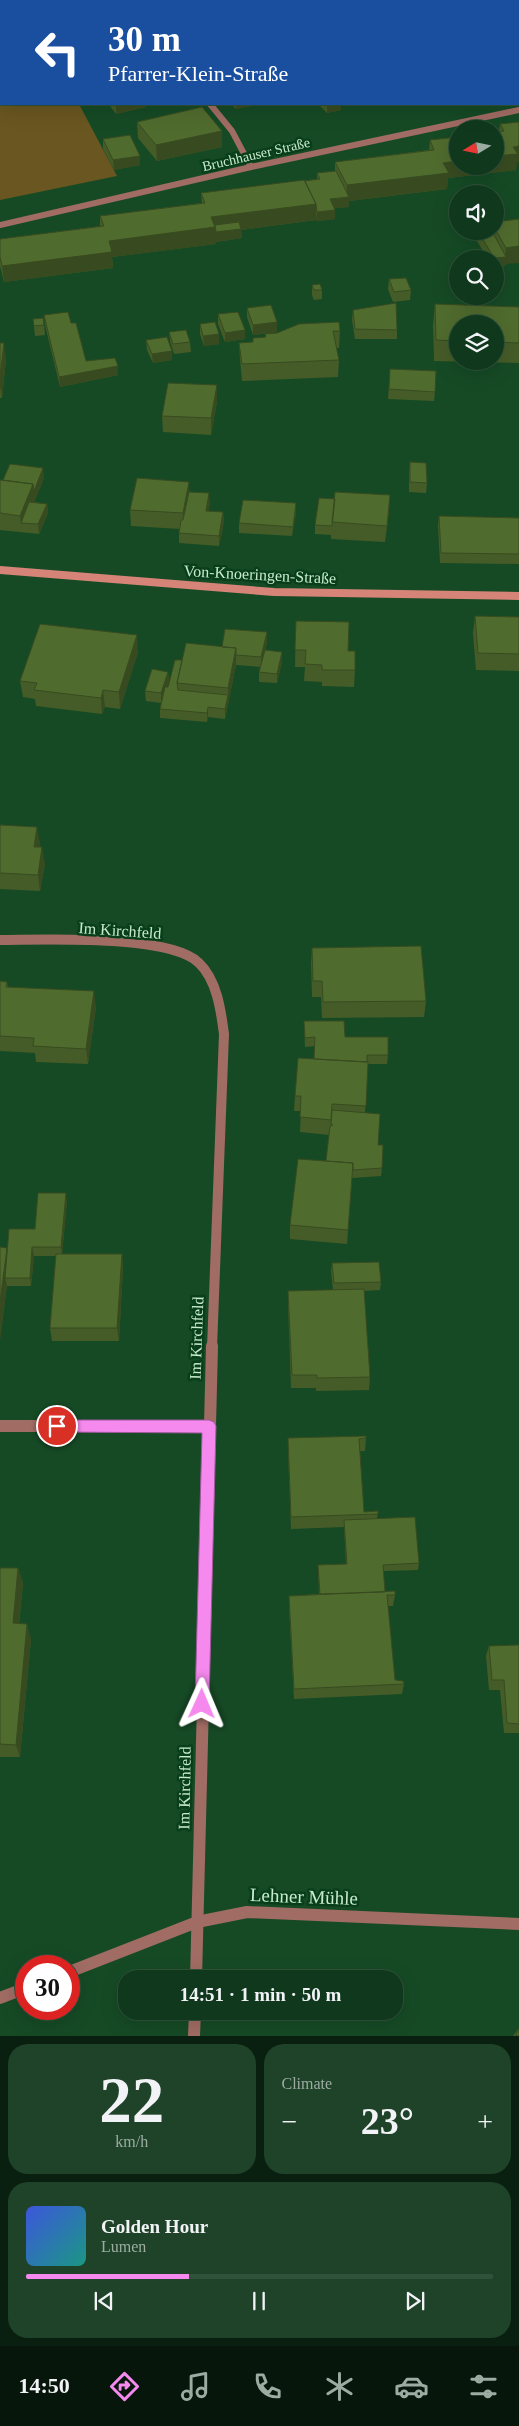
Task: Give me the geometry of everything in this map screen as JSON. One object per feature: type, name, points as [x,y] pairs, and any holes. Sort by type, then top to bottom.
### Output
[{"type":"main road","name":"Von-Knoeringen-Straße","points":[[0,570],[274,592],[519,596]]},
{"type":"street","points":[[211,105],[232,132],[251,167]]},
{"type":"street","name":"Bruchhauser Straße","points":[[0,226],[251,167],[519,110]]},
{"type":"street","name":"Im Kirchfeld","points":[[0,940],[139,944],[170,950],[194,959],[210,980],[220,1004],[224,1034],[209,1426],[196,1970]]},
{"type":"street","points":[[0,1426],[209,1426]]},
{"type":"street","name":"Lehner Mühle","points":[[80,1968],[197,1922],[247,1912],[519,1924]]},
{"type":"street","points":[[0,1998],[15,1992]]},
{"type":"street","points":[[194,2036],[195,2020]]},
{"type":"shaded area","points":[[0,105],[80,105],[117,176],[0,200]]},
{"type":"building","points":[[202,107],[222,131],[156,145],[137,122]]},
{"type":"building","points":[[519,122],[519,146],[513,147],[518,154],[504,155],[504,124]]},
{"type":"building","points":[[130,135],[140,156],[113,160],[103,139]]},
{"type":"building","points":[[449,138],[449,162],[443,163],[449,173],[347,185],[335,162],[434,150],[430,140]]},
{"type":"building","points":[[336,171],[349,197],[330,199],[335,210],[317,212],[316,204],[305,181],[320,179],[317,173]]},
{"type":"building","points":[[304,180],[316,204],[211,217],[215,227],[109,241],[112,252],[2,266],[0,239],[104,226],[100,216],[205,203],[201,193]]},
{"type":"building","points":[[519,219],[519,246],[506,248],[501,240],[504,240],[504,221]]},
{"type":"building","points":[[239,222],[241,229],[216,232],[215,225]]},
{"type":"building","points":[[483,240],[497,240],[502,250],[489,250]]},
{"type":"building","points":[[406,278],[411,290],[394,292],[389,279]]},
{"type":"building","points":[[320,284],[322,290],[314,290],[312,285]]},
{"type":"building","points":[[396,303],[397,330],[355,329],[353,310]]},
{"type":"building","points":[[435,304],[519,307],[519,343],[504,342],[504,315],[449,315],[449,341],[436,340]]},
{"type":"building","points":[[271,305],[277,322],[253,325],[247,308]]},
{"type":"building","points":[[68,312],[71,323],[76,323],[86,361],[115,358],[118,366],[59,377],[44,315]]},
{"type":"building","points":[[238,312],[245,330],[225,333],[218,314]]},
{"type":"building","points":[[43,318],[44,325],[34,326],[33,319]]},
{"type":"building","points":[[215,322],[219,334],[203,336],[200,324]]},
{"type":"building","points":[[339,322],[340,331],[333,331],[339,360],[242,364],[239,343],[253,342],[253,338],[266,337],[265,334],[277,333],[299,324]]},
{"type":"building","points":[[186,330],[190,342],[173,344],[169,332]]},
{"type":"building","points":[[167,337],[172,351],[152,354],[146,340]]},
{"type":"building","points":[[0,343],[4,343],[0,377]]},
{"type":"building","points":[[390,369],[436,371],[435,392],[389,389]]},
{"type":"building","points":[[168,383],[217,385],[211,418],[162,416]]},
{"type":"building","points":[[410,462],[426,463],[427,483],[410,482]]},
{"type":"building","points":[[10,464],[43,468],[34,491],[33,484],[3,480]]},
{"type":"building","points":[[137,478],[189,482],[183,513],[130,510]]},
{"type":"building","points":[[0,480],[33,484],[20,516],[0,513]]},
{"type":"building","points":[[189,492],[209,493],[206,511],[223,512],[219,536],[179,533]]},
{"type":"building","points":[[335,492],[390,495],[387,526],[332,522]]},
{"type":"building","points":[[319,498],[335,499],[332,526],[315,525]]},
{"type":"building","points":[[243,500],[296,503],[293,527],[239,523]]},
{"type":"building","points":[[29,502],[47,504],[38,524],[21,523]]},
{"type":"building","points":[[439,516],[519,518],[519,554],[441,553]]},
{"type":"building","points":[[475,616],[519,617],[519,654],[478,653]]},
{"type":"building","points":[[296,621],[349,622],[348,651],[355,651],[355,670],[322,670],[322,665],[305,664],[306,650],[295,650]]},
{"type":"building","points":[[40,624],[137,635],[119,692],[103,690],[101,698],[34,690],[37,683],[20,681]]},
{"type":"building","points":[[225,629],[267,632],[261,657],[236,655],[236,648],[222,647]]},
{"type":"building","points":[[186,643],[236,648],[228,688],[177,683]]},
{"type":"building","points":[[265,650],[282,652],[277,674],[259,672]]},
{"type":"building","points":[[175,660],[182,660],[177,683],[178,690],[228,695],[225,709],[208,707],[207,713],[160,709],[165,687],[168,687]]},
{"type":"building","points":[[152,669],[168,672],[161,693],[145,691]]},
{"type":"building","points":[[0,825],[37,827],[34,847],[42,847],[38,875],[0,873]]},
{"type":"building","points":[[421,946],[426,1001],[323,1002],[322,981],[313,981],[312,948]]},
{"type":"building","points":[[0,981],[7,982],[6,987],[94,991],[86,1049],[33,1046],[34,1038],[0,1036]]},
{"type":"building","points":[[304,1021],[344,1021],[345,1037],[388,1037],[388,1055],[367,1055],[367,1062],[314,1059],[315,1037],[305,1038]]},
{"type":"building","points":[[298,1058],[368,1062],[366,1106],[332,1104],[331,1120],[300,1117],[301,1096],[295,1096]]},
{"type":"building","points":[[332,1110],[380,1114],[378,1145],[383,1145],[382,1168],[353,1170],[353,1163],[326,1161],[330,1126],[333,1125],[331,1125]]},
{"type":"building","points":[[298,1159],[353,1163],[348,1230],[290,1225]]},
{"type":"building","points":[[38,1193],[66,1193],[61,1247],[32,1247],[30,1278],[5,1278],[9,1229],[35,1229]]},
{"type":"building","points":[[0,1247],[7,1248],[0,1302]]},
{"type":"building","points":[[56,1254],[122,1254],[117,1328],[50,1328]]},
{"type":"building","points":[[379,1262],[381,1282],[334,1283],[332,1263]]},
{"type":"building","points":[[364,1289],[370,1377],[317,1378],[317,1375],[292,1375],[288,1291]]},
{"type":"building","points":[[366,1436],[366,1438],[359,1439],[364,1512],[378,1511],[378,1514],[291,1517],[288,1438]]},
{"type":"building","points":[[415,1517],[419,1563],[383,1565],[385,1592],[320,1594],[318,1565],[347,1564],[344,1520]]},
{"type":"building","points":[[0,1568],[18,1568],[13,1623],[27,1624],[16,1745],[0,1744]]},
{"type":"building","points":[[395,1591],[395,1595],[387,1595],[395,1680],[403,1681],[404,1684],[294,1689],[289,1596]]},
{"type":"building","points":[[519,1645],[519,1724],[507,1723],[504,1680],[492,1680],[489,1646]]},
{"type":"route","points":[[57,1426],[209,1426],[202,1704]]}]
